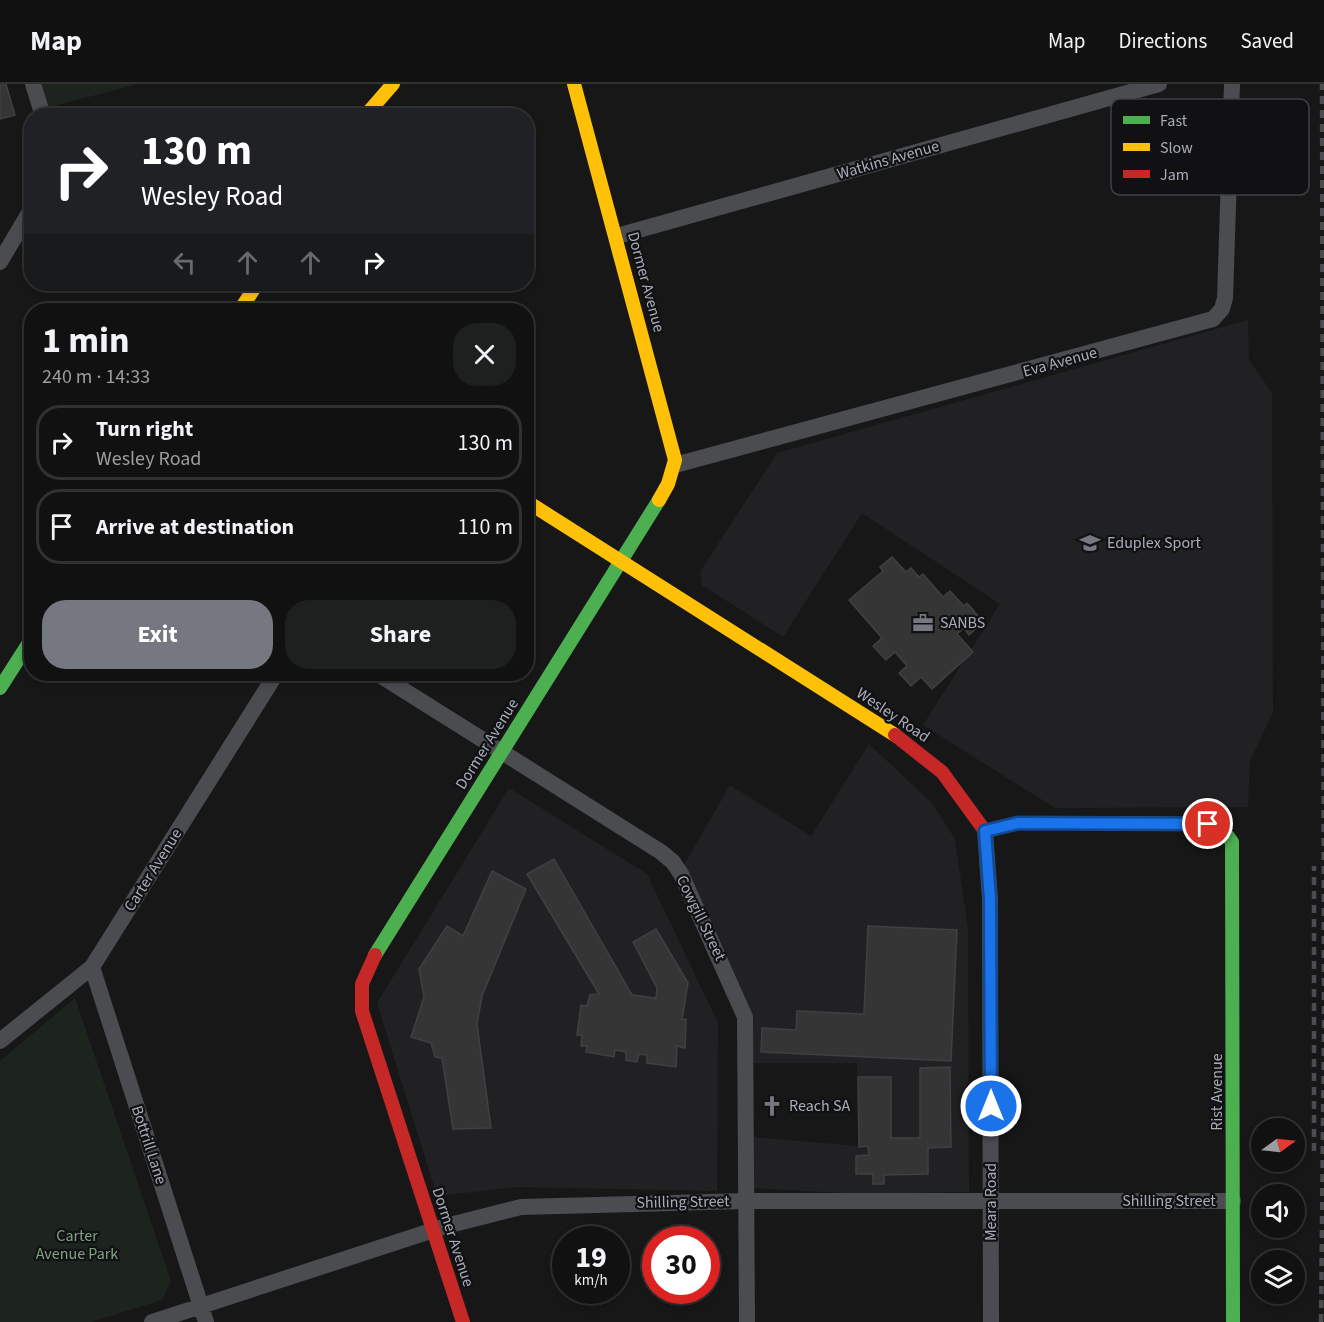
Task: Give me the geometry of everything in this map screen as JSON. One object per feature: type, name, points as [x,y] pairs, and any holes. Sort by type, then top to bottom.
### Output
[{"type":"street","points":[[33,84],[40,108]]},
{"type":"street","points":[[372,108],[393,84]]},
{"type":"street","name":"Dormer Avenue","points":[[463,1322],[362,1011],[361,988],[368,965],[622,562],[664,492],[675,465],[675,451],[574,84]]},
{"type":"street","name":"Watkins Avenue","points":[[616,236],[1160,84]]},
{"type":"street","name":"Eva Avenue","points":[[1232,84],[1232,99]]},
{"type":"street","name":"Eva Avenue","points":[[675,465],[1213,320],[1222,309],[1225,298],[1228,195]]},
{"type":"street","points":[[0,262],[24,222]]},
{"type":"street","name":"Wesley Road","points":[[534,506],[905,741],[942,772],[985,831]]},
{"type":"street","points":[[0,688],[24,650]]},
{"type":"street","name":"Carter Avenue","points":[[0,1041],[92,967],[272,681]]},
{"type":"street","name":"Cowgill Street","points":[[389,681],[662,852],[681,874],[745,1017],[747,1322]]},
{"type":"street","name":"Rist Avenue","points":[[985,831],[1018,823],[1217,825],[1226,831],[1234,844],[1233,1322]]},
{"type":"street","name":"Meara Road","points":[[985,831],[990,899],[991,1322]]},
{"type":"street","name":"Bottrill Lane","points":[[92,967],[203,1314]]},
{"type":"street","name":"Shilling Street","points":[[152,1322],[203,1314],[434,1230],[483,1215],[543,1204],[747,1201],[1233,1201]]},
{"type":"shaded area","name":"Eduplex Sport","points":[[1248,320],[1249,360],[1272,393],[1273,712],[1250,761],[1248,807],[1055,808],[923,725],[1000,604],[862,513],[783,637],[702,585],[700,572],[777,453]]},
{"type":"shaded area","points":[[869,744],[932,803],[955,839],[968,929],[969,1192],[860,1194],[754,1188],[754,1137],[858,1146],[857,1063],[753,1063],[684,865],[730,785],[811,836]]},
{"type":"shaded area","points":[[509,788],[647,874],[718,1023],[717,1191],[517,1187],[437,1196],[377,1003]]},
{"type":"green space","points":[[33,84],[138,84],[47,108],[39,108]]},
{"type":"green space","name":"Carter Avenue Park","points":[[75,998],[171,1281],[162,1300],[91,1322],[0,1322],[0,1061]]},
{"type":"building","points":[[0,84],[6,84],[15,115],[0,119]]},
{"type":"building","name":"SANBS","points":[[892,557],[906,572],[911,568],[919,577],[923,574],[943,597],[950,591],[964,606],[967,603],[979,617],[975,621],[979,626],[969,635],[964,628],[957,634],[973,652],[932,689],[921,677],[911,686],[899,673],[907,666],[895,652],[886,660],[873,646],[882,638],[849,600],[883,571],[880,567]]},
{"type":"building","points":[[554,859],[632,995],[656,998],[657,988],[633,942],[656,929],[688,983],[682,1020],[686,1019],[685,1048],[677,1046],[676,1067],[647,1063],[647,1055],[639,1054],[637,1062],[626,1060],[626,1052],[615,1050],[614,1057],[586,1052],[587,1046],[581,1046],[582,1035],[577,1035],[581,1005],[587,1006],[590,995],[599,994],[527,874]]},
{"type":"building","points":[[492,871],[526,889],[482,996],[477,1024],[491,1128],[453,1129],[442,1058],[435,1057],[431,1043],[411,1037],[424,997],[419,969],[447,926],[463,936]]},
{"type":"building","points":[[868,926],[957,930],[951,1061],[761,1052],[762,1028],[796,1030],[797,1011],[864,1014]]},
{"type":"building","points":[[950,1067],[951,1147],[928,1148],[928,1174],[884,1175],[884,1184],[873,1184],[873,1174],[856,1174],[856,1156],[869,1155],[868,1146],[859,1147],[858,1077],[891,1077],[891,1138],[920,1138],[920,1068]]},
{"type":"railway","points":[[1321,1322],[1324,1027],[1322,84]]},
{"type":"railway","points":[[1314,866],[1314,1151]]},
{"type":"traffic: fast","points":[[375,955],[659,500]]},
{"type":"traffic: fast","points":[[0,688],[24,650]]},
{"type":"traffic: fast","points":[[1071,823],[1208,824],[1223,830],[1232,842],[1233,1322]]},
{"type":"traffic: slow","points":[[372,108],[393,84]]},
{"type":"traffic: slow","points":[[574,84],[675,460],[668,484],[659,500]]},
{"type":"traffic: slow","points":[[245,303],[252,291]]},
{"type":"traffic: slow","points":[[534,506],[895,735]]},
{"type":"traffic: jam","points":[[895,735],[942,772],[985,831],[1018,823],[1071,823]]},
{"type":"traffic: jam","points":[[375,955],[362,984],[362,1011],[463,1322]]},
{"type":"place","name":"Eduplex Sport","points":[[1090,543]]},
{"type":"place","name":"SANBS","points":[[923,623]]},
{"type":"place","name":"Reach SA","points":[[772,1106]]},
{"type":"route","points":[[991,1106],[990,899],[985,831],[1018,823],[1208,824]]}]
